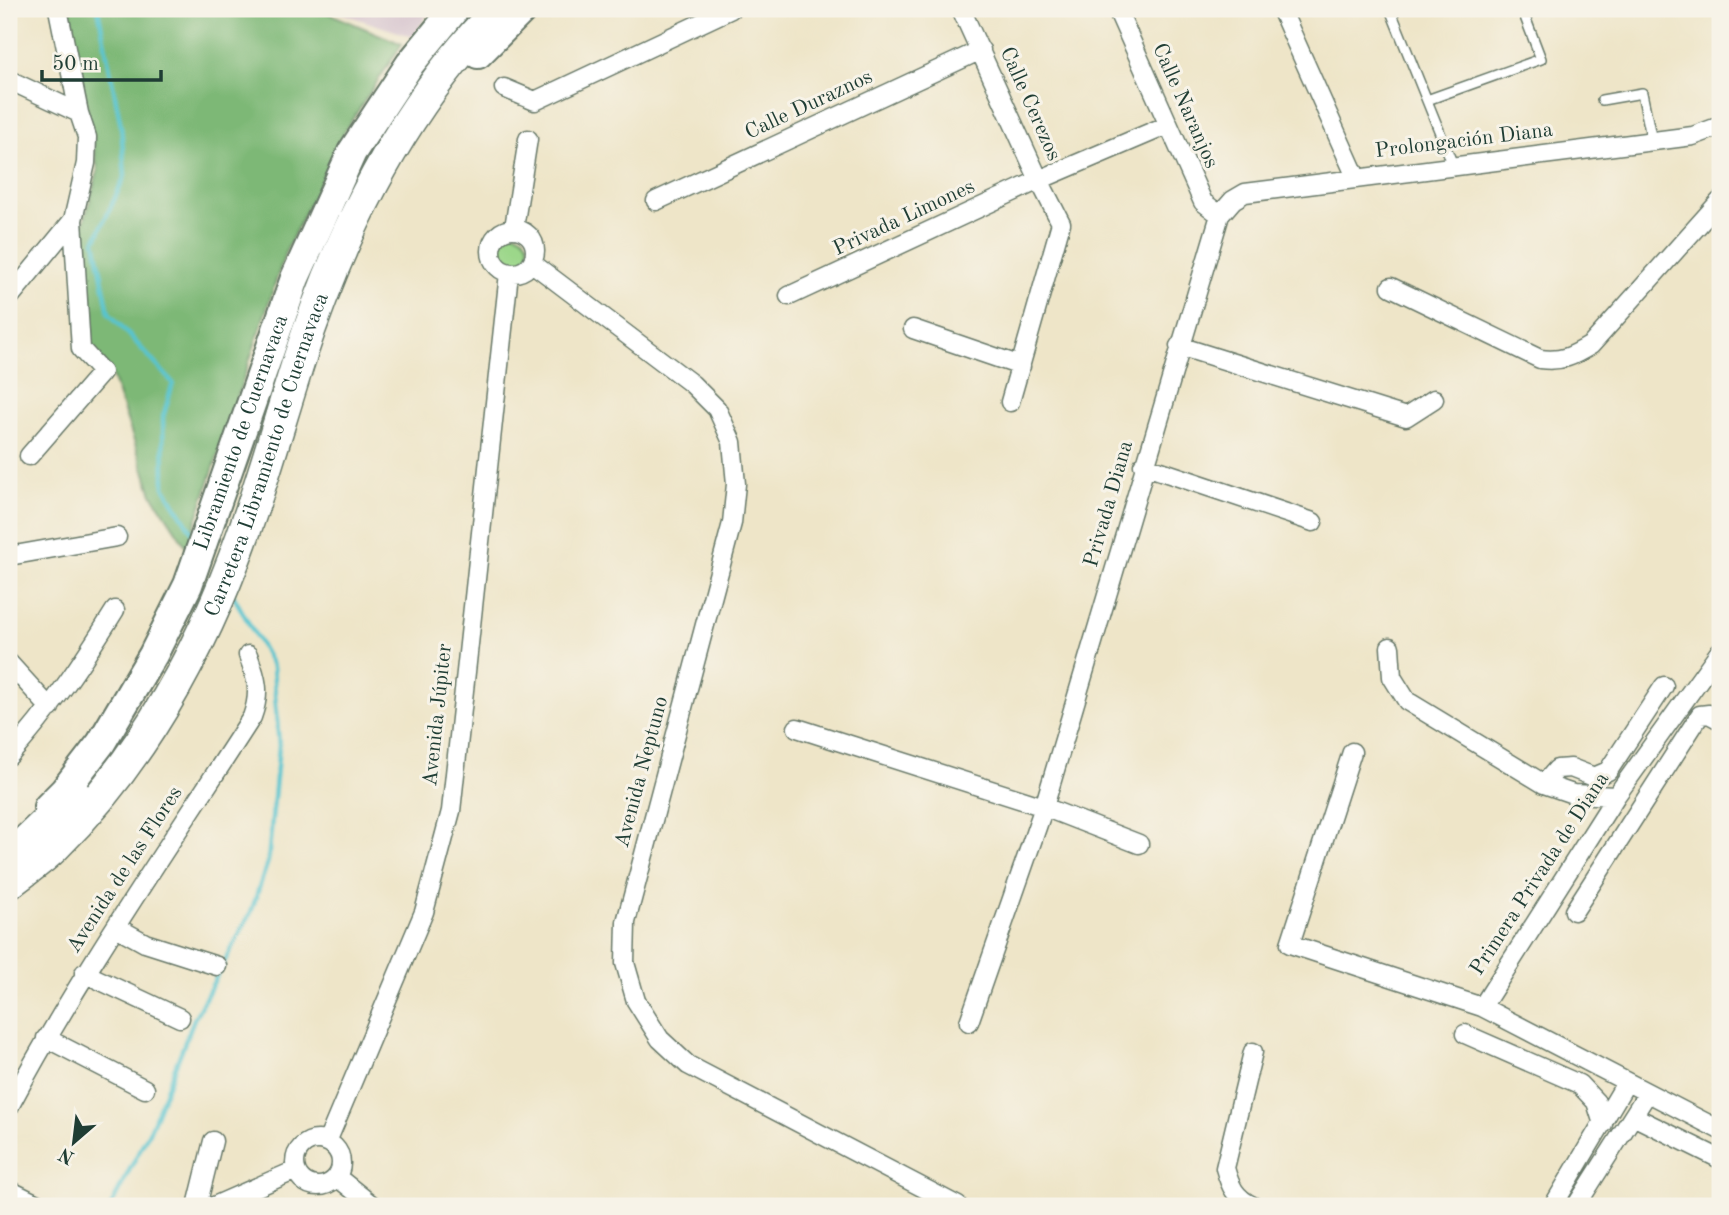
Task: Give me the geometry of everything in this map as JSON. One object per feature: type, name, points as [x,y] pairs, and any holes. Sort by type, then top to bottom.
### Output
[{"type":"highway","name":"Carretera Libramiento de Cuernavaca","points":[[232,535],[311,284],[367,158],[421,73],[475,9]]},
{"type":"highway","name":"Carretera Libramiento de Cuernavaca","points":[[9,883],[53,848],[127,764],[182,672],[325,289],[381,167],[405,125],[434,83],[499,9]]},
{"type":"highway","name":"Carretera Libramiento de Cuernavaca","points":[[9,858],[71,799],[113,751],[144,706],[209,597]]},
{"type":"main road","name":"Libramiento de Cuernavaca","points":[[232,535],[295,278],[352,152],[410,64],[455,9]]},
{"type":"main road","name":"Libramiento de Cuernavaca","points":[[232,535],[391,173],[444,92],[495,35],[523,9]]},
{"type":"main road","points":[[9,844],[64,791],[101,743],[153,655],[209,597]]},
{"type":"main road","points":[[9,898],[48,868],[94,819],[136,770],[169,721],[209,597]]},
{"type":"street","points":[[30,456],[102,372],[81,349],[73,220],[86,163],[87,137],[79,113],[58,9]]},
{"type":"street","points":[[505,88],[535,101],[731,9]]},
{"type":"street","name":"Calle Cerezos","points":[[961,9],[1038,180],[1061,223],[1010,402]]},
{"type":"street","name":"Calle Naranjos","points":[[1117,9],[1203,202],[1220,215]]},
{"type":"street","points":[[1281,9],[1356,177]]},
{"type":"street","name":"Calle Duraznos","points":[[656,201],[981,50]]},
{"type":"street","points":[[9,80],[79,113]]},
{"type":"street","name":"Privada Limones","points":[[789,296],[1038,180],[1168,125]]},
{"type":"street","name":"Prolongación Diana","points":[[1220,215],[1233,200],[1245,193],[1693,136],[1720,126]]},
{"type":"street","points":[[514,228],[528,139]]},
{"type":"street","points":[[1391,287],[1540,359],[1556,361],[1572,357],[1591,345],[1720,201]]},
{"type":"street","name":"Privada Diana","points":[[969,1022],[1044,807],[1143,465],[1220,215]]},
{"type":"street","points":[[9,298],[73,220]]},
{"type":"street","points":[[514,228],[528,234],[535,248],[532,263],[518,272],[509,273],[495,264],[490,248],[498,233],[514,228]]},
{"type":"street","name":"Avenida Neptuno","points":[[532,263],[692,384],[717,409],[732,442],[736,484],[732,523],[626,922],[625,963],[636,1001],[660,1039],[688,1065],[958,1206]]},
{"type":"street","name":"Avenida Júpiter","points":[[327,1142],[424,912],[451,811],[509,273]]},
{"type":"street","points":[[913,328],[1021,366]]},
{"type":"street","points":[[1179,346],[1406,417],[1434,399]]},
{"type":"street","points":[[1143,465],[1313,522]]},
{"type":"street","points":[[9,556],[117,537]]},
{"type":"street","points":[[9,756],[50,708],[115,610]]},
{"type":"street","points":[[1390,648],[1392,677],[1407,701],[1544,784],[1573,794],[1616,796]]},
{"type":"street","name":"Primera Privada de Diana","points":[[1720,651],[1616,796],[1482,1007],[1720,1130]]},
{"type":"street","name":"Avenida de las Flores","points":[[9,1107],[84,974],[252,717],[257,703],[258,682],[248,655]]},
{"type":"street","points":[[9,663],[50,708]]},
{"type":"street","points":[[1703,676],[1720,684]]},
{"type":"street","points":[[1544,784],[1557,769],[1571,768],[1594,777],[1608,771],[1664,686]]},
{"type":"street","points":[[1574,911],[1700,716],[1709,714],[1720,720]]},
{"type":"street","points":[[797,728],[1044,807],[1139,844]]},
{"type":"street","points":[[1352,752],[1290,944],[1482,1007]]},
{"type":"street","points":[[116,927],[145,943],[217,966]]},
{"type":"street","points":[[84,974],[180,1018]]},
{"type":"street","points":[[1465,1034],[1579,1083],[1596,1102],[1603,1124]]},
{"type":"street","points":[[46,1038],[145,1089]]},
{"type":"street","points":[[1252,1206],[1243,1202],[1230,1187],[1225,1168],[1253,1052]]},
{"type":"street","points":[[1553,1206],[1626,1083]]},
{"type":"street","points":[[1576,1206],[1647,1094]]},
{"type":"street","points":[[1633,1116],[1720,1160]]},
{"type":"street","points":[[317,1140],[327,1142],[339,1152],[342,1162],[337,1177],[319,1187],[309,1185],[301,1179],[296,1170],[295,1157],[303,1145],[317,1140]]},
{"type":"street","points":[[207,1206],[198,1202],[213,1141]]},
{"type":"street","points":[[214,1206],[296,1170]]},
{"type":"street","points":[[337,1177],[373,1206]]},
{"type":"street","points":[[9,1190],[41,1206]]},
{"type":"lane","points":[[1390,9],[1453,165]]},
{"type":"lane","points":[[1427,100],[1541,59],[1522,9]]},
{"type":"lane","points":[[1602,100],[1642,93],[1652,141]]},
{"type":"shaded area","points":[[328,9],[431,9],[413,37]]},
{"type":"green space","points":[[70,9],[319,9],[402,44],[346,129],[286,251],[187,548],[152,494],[111,373],[89,343],[77,247],[98,171]]},
{"type":"green space","points":[[512,233],[524,238],[529,250],[524,262],[512,267],[500,262],[495,250],[500,238]]},
{"type":"waterway","points":[[98,9],[121,126],[125,176],[95,241],[109,313],[173,383],[163,417],[164,487],[194,535]]},
{"type":"waterway","points":[[111,1206],[151,1128],[194,1019],[251,912],[268,861],[279,746],[273,667],[233,595]]}]
